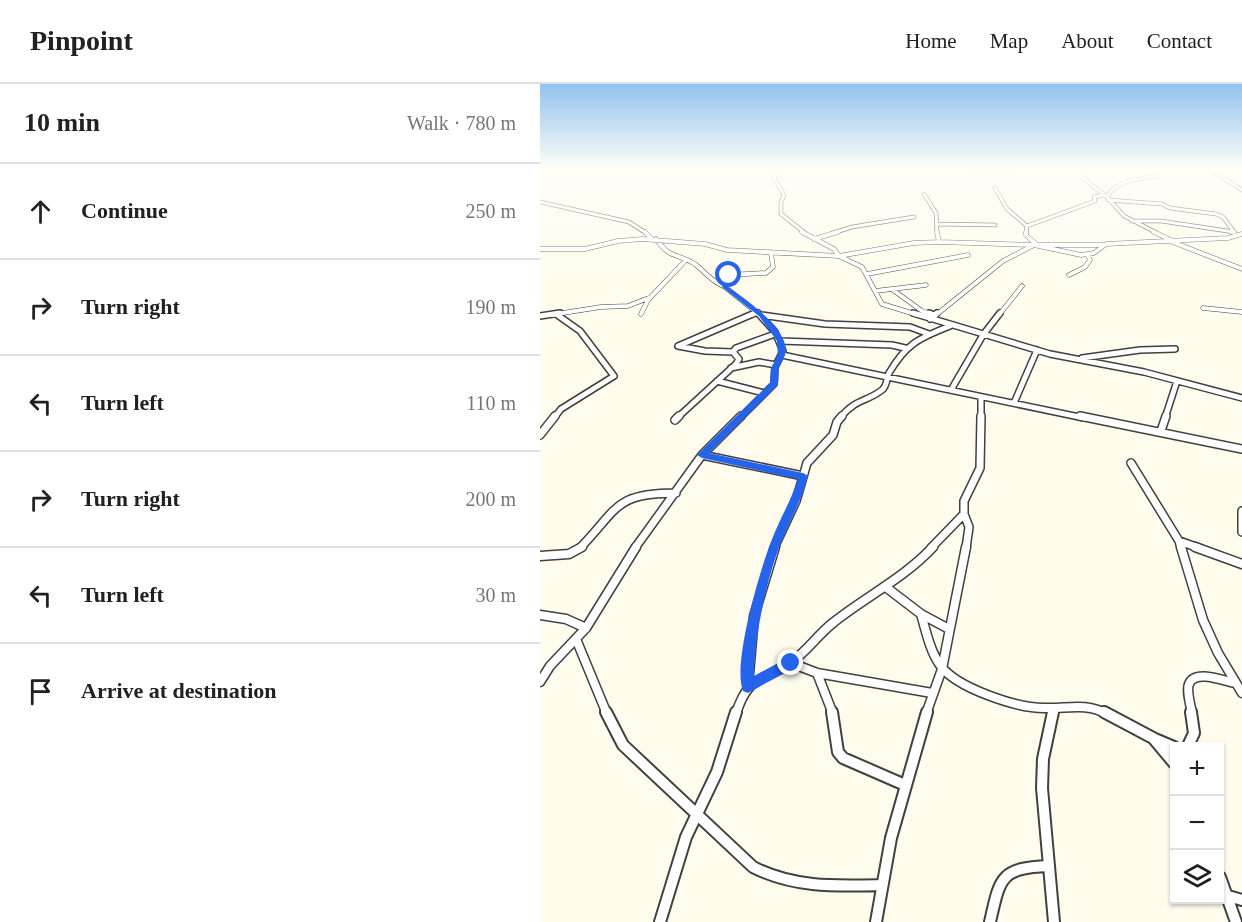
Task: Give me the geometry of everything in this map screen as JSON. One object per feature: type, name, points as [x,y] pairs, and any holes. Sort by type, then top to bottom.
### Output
[{"type":"street","points":[[540,682],[550,666],[586,628],[626,561],[702,455],[776,379],[776,365],[782,355],[781,341],[760,313],[725,287],[717,284],[693,263],[666,253],[640,227],[629,222],[563,207]]},
{"type":"street","points":[[781,207],[781,213],[796,228],[834,249],[839,256],[856,262],[867,273],[882,303],[932,317]]},
{"type":"street","points":[[932,207],[936,213],[939,242]]},
{"type":"street","points":[[1006,207],[1027,226]]},
{"type":"street","points":[[1027,226],[1078,207]]},
{"type":"street","points":[[1117,207],[1131,221],[1203,255],[1242,269]]},
{"type":"street","points":[[1168,207],[1216,214],[1223,217],[1234,232]]},
{"type":"street","points":[[814,239],[852,227],[914,217]]},
{"type":"street","points":[[1131,221],[1161,221],[1240,234]]},
{"type":"street","points":[[937,224],[995,225]]},
{"type":"street","points":[[1027,226],[1026,235],[1036,245],[1067,254],[1088,255],[1103,245]]},
{"type":"street","points":[[540,249],[585,249],[618,241],[654,239],[705,244],[727,250],[839,256],[914,243],[1103,245],[1228,238],[1240,234]]},
{"type":"street","points":[[932,317],[987,276],[1003,261],[1036,245]]},
{"type":"street","points":[[725,287],[724,283],[731,274],[766,273],[773,267],[771,253]]},
{"type":"street","points":[[867,273],[968,255]]},
{"type":"street","points":[[1069,275],[1085,267],[1090,260],[1088,255]]},
{"type":"street","points":[[640,314],[651,297],[686,260]]},
{"type":"street","points":[[875,291],[926,285]]},
{"type":"street","points":[[951,390],[983,335],[1022,286]]},
{"type":"street","points":[[893,290],[922,311],[951,326],[1071,359],[1144,372],[1242,398]]},
{"type":"street","points":[[540,316],[601,307],[628,306],[651,297]]},
{"type":"street","points":[[1203,309],[1242,312]]},
{"type":"street","points":[[775,334],[740,346],[733,352],[705,351],[678,346],[760,313],[825,324],[910,327],[929,334]]},
{"type":"street","points":[[540,435],[561,410],[614,376],[580,331],[556,314]]},
{"type":"street","points":[[748,686],[754,616],[776,542],[796,501],[807,463],[833,435],[837,422],[846,411],[856,402],[882,390],[886,385],[887,376],[904,348],[929,334],[951,326]]},
{"type":"street","points":[[781,341],[892,345],[904,348]]},
{"type":"street","points":[[1071,359],[1140,350],[1175,349]]},
{"type":"street","points":[[1014,403],[1037,350]]},
{"type":"street","points":[[675,420],[739,359],[733,352]]},
{"type":"street","points":[[782,355],[981,398],[1161,431],[1242,449]]},
{"type":"street","points":[[731,368],[759,362],[776,365]]},
{"type":"street","points":[[717,381],[764,393]]},
{"type":"street","points":[[1161,431],[1177,381]]},
{"type":"street","points":[[876,922],[881,885],[905,785],[932,693],[942,669],[969,531],[963,501],[981,468],[981,398]]},
{"type":"street","points":[[702,455],[803,476]]},
{"type":"street","points":[[1131,463],[1179,541],[1203,620],[1242,693]]},
{"type":"street","points":[[540,556],[575,552],[614,507],[632,496],[654,492],[676,493]]},
{"type":"street","points":[[1242,511],[1242,531]]},
{"type":"street","points":[[660,922],[678,858],[717,772],[741,697],[748,686],[791,663],[833,623],[913,568],[964,514]]},
{"type":"street","points":[[1179,541],[1242,564]]},
{"type":"street","points":[[887,588],[921,615],[949,629]]},
{"type":"street","points":[[540,615],[566,619],[586,628]]},
{"type":"street","points":[[921,615],[942,669],[990,696],[1038,708],[1054,709],[1075,705],[1094,707],[1170,745]]},
{"type":"street","points":[[576,639],[611,724],[623,745],[753,867],[771,878],[825,886],[881,885]]},
{"type":"street","points":[[791,663],[817,673],[932,693]]},
{"type":"street","points":[[817,673],[834,716],[838,752],[843,758],[867,770],[905,785]]},
{"type":"street","points":[[1190,742],[1194,733],[1188,686],[1191,681],[1203,676],[1235,683]]},
{"type":"street","points":[[1054,709],[1043,759],[1042,788],[1054,922]]},
{"type":"street","points":[[1153,738],[1170,758]]},
{"type":"street","points":[[990,922],[1002,878],[1011,870],[1024,866],[1048,866]]},
{"type":"street","points":[[1224,888],[1236,922]]},
{"type":"street","points":[[1227,896],[1242,900]]},
{"type":"route","points":[[729,275],[724,283],[725,287],[762,315],[781,341],[782,355],[775,368],[774,384],[702,455],[803,476],[801,490],[776,542],[754,616],[750,641],[748,686],[791,663]]}]
